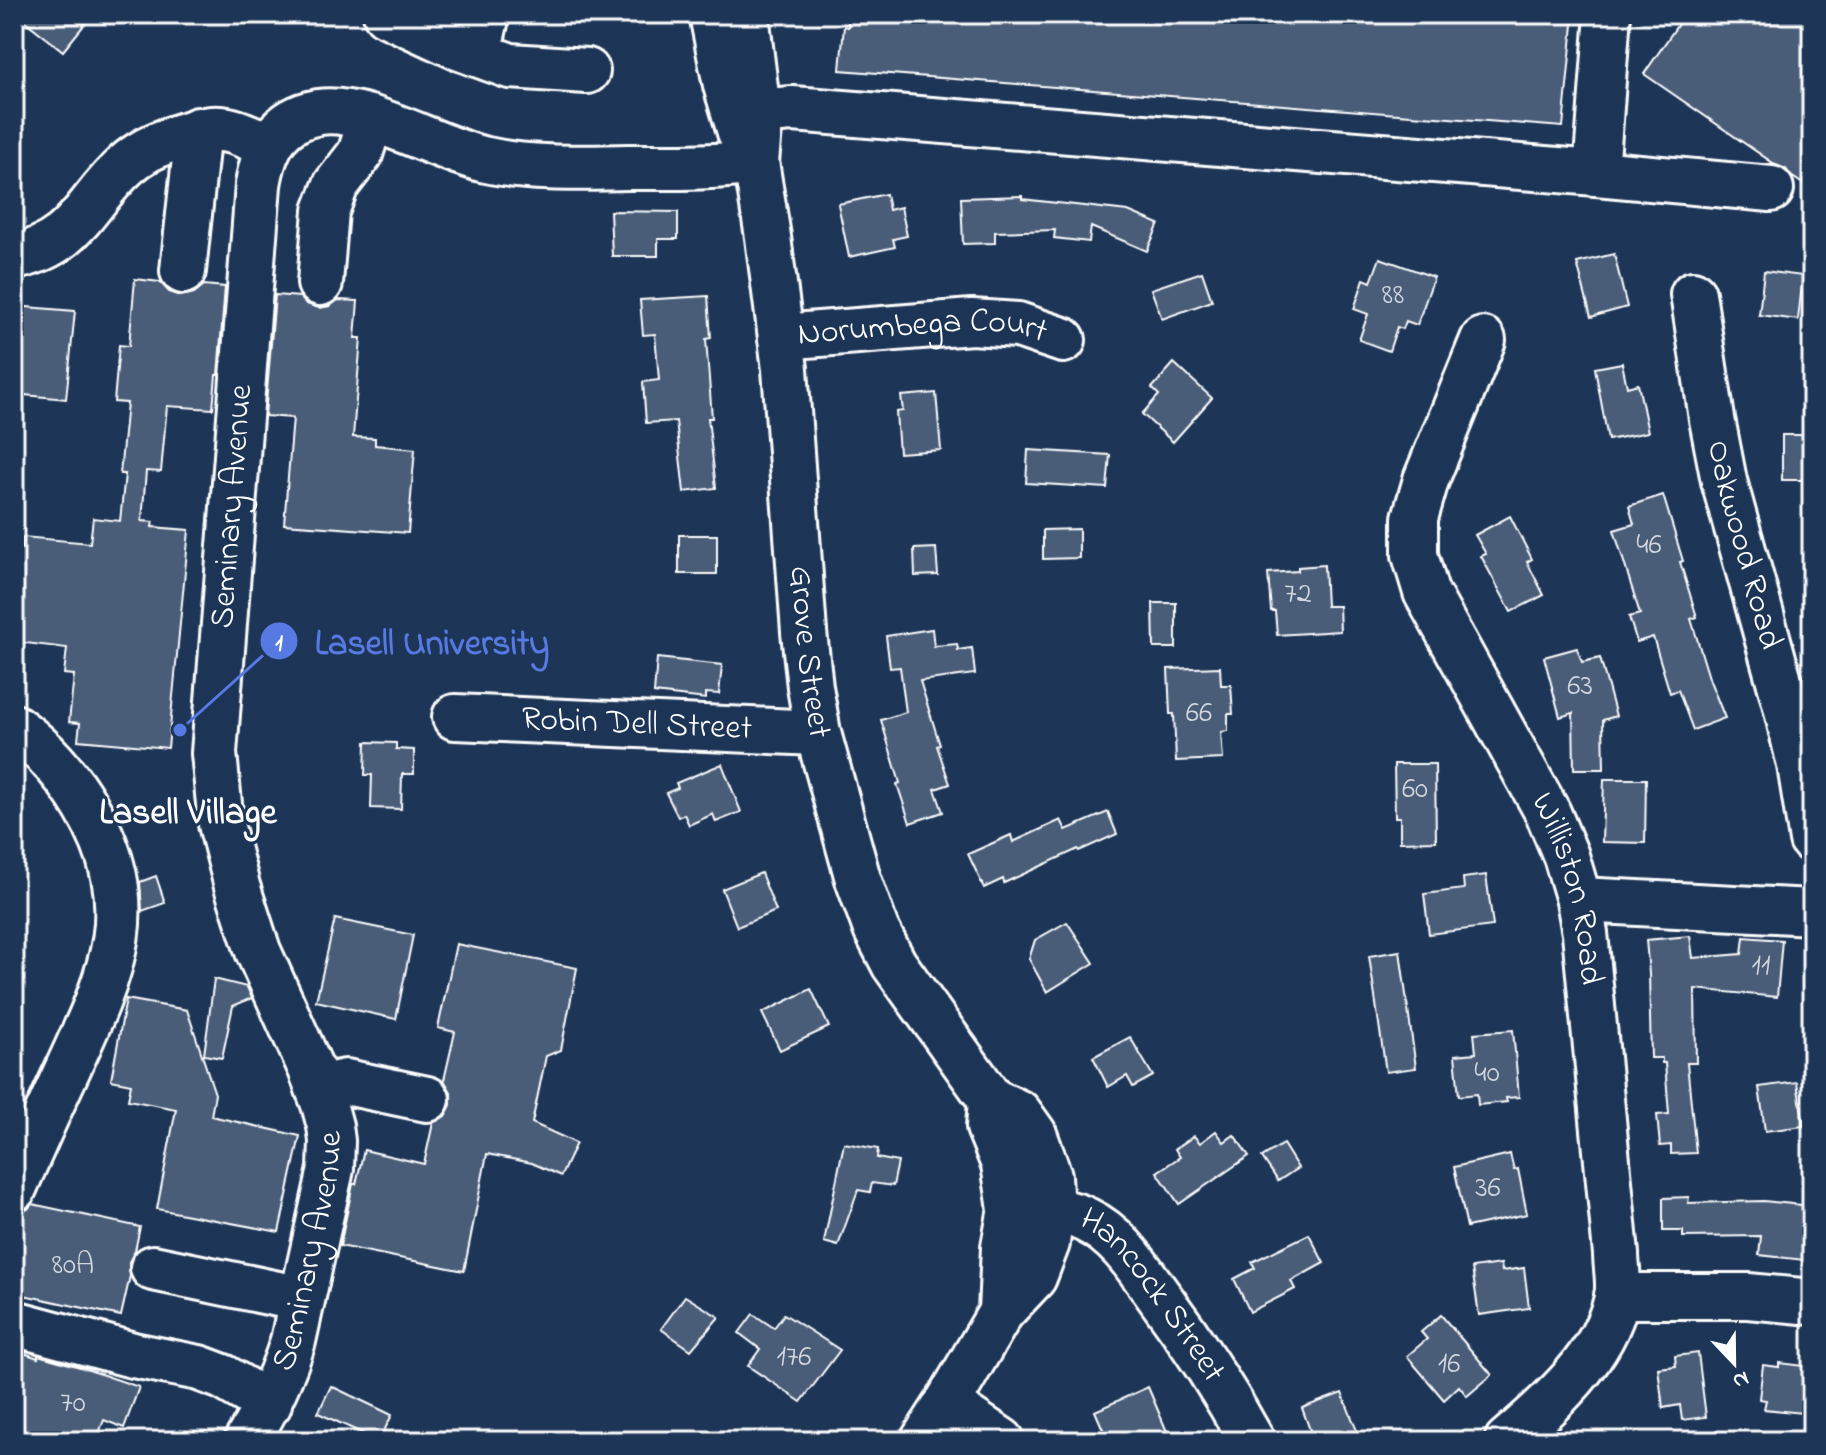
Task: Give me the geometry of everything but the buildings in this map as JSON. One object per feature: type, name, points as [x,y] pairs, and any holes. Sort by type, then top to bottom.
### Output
[{"type":"street","points":[[386,14],[483,34],[510,66],[587,71]]},
{"type":"street","name":"Grove Street","points":[[712,14],[732,108],[744,142],[756,162]]},
{"type":"street","name":"Grove Street","points":[[746,14],[758,112],[756,162],[781,337],[804,632],[818,733],[858,879],[876,929],[894,964],[991,1100],[1019,1113],[1034,1134],[1049,1176],[1031,1210],[1047,1243],[1034,1277],[1001,1312],[923,1441]]},
{"type":"street","points":[[1596,173],[1608,14]]},
{"type":"street","points":[[758,112],[806,110],[1771,189]]},
{"type":"street","points":[[14,257],[63,237],[124,166],[163,142],[198,130],[216,128],[231,130],[269,146],[286,126],[315,113],[340,112],[371,119],[455,151],[490,161],[523,165],[553,168],[713,166],[756,162]]},
{"type":"street","points":[[320,283],[326,211],[336,185],[360,154],[371,119]]},
{"type":"street","points":[[183,271],[198,130]]},
{"type":"street","name":"Seminary Avenue","points":[[258,1423],[284,1369],[331,1169],[332,1141],[318,1088],[258,951],[244,911],[221,824],[214,753],[258,185],[269,146]]},
{"type":"street","name":"Oakwood Road","points":[[1693,294],[1724,481],[1785,702],[1800,765],[1812,840]]},
{"type":"street","name":"Norumbega Court","points":[[781,337],[972,322],[1018,325],[1063,340]]},
{"type":"street","name":"Williston Road","points":[[1483,340],[1426,480],[1415,518],[1415,555],[1426,592],[1548,813],[1566,856],[1579,900],[1585,933],[1616,1254],[1617,1296],[1606,1326],[1587,1360],[1550,1403],[1507,1441]]},
{"type":"street","name":"Robin Dell Street","points":[[455,717],[818,733]]},
{"type":"street","points":[[14,727],[56,763],[95,822],[113,870],[117,911],[114,951],[102,991],[14,1188]]},
{"type":"street","points":[[1579,900],[1812,912]]},
{"type":"street","points":[[318,1088],[348,1082],[427,1099]]},
{"type":"street","name":"Hancock Street","points":[[1031,1210],[1085,1219],[1113,1237],[1194,1344],[1252,1441]]},
{"type":"street","points":[[153,1268],[302,1299]]},
{"type":"street","points":[[1617,1296],[1748,1296],[1812,1302]]},
{"type":"street","points":[[14,1323],[133,1355],[199,1368],[223,1377],[258,1423]]},
{"type":"street","points":[[947,1404],[1002,1441]]},
{"type":"place","name":"Lasell University","points":[[180,730]]},
{"type":"district","name":"Lasell Village","points":[[188,814]]}]
